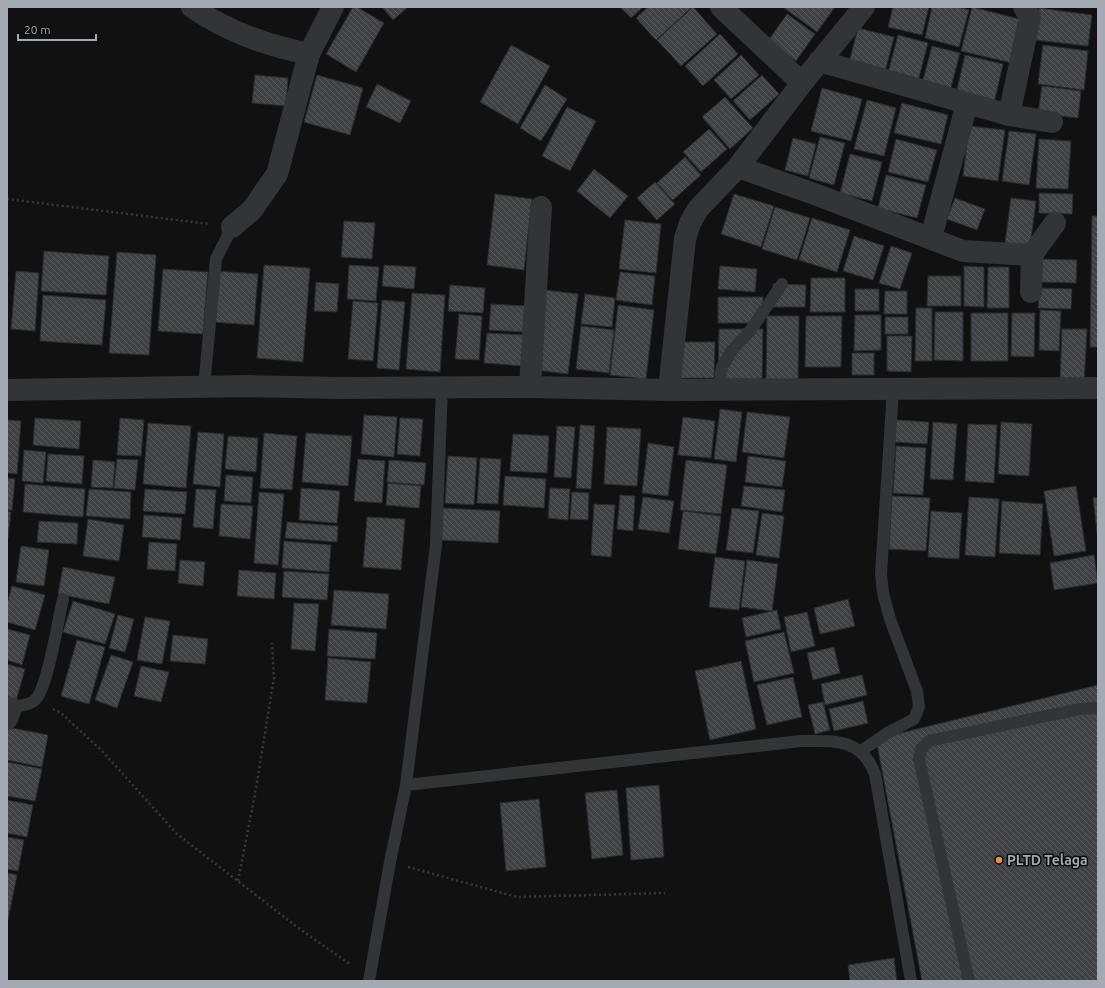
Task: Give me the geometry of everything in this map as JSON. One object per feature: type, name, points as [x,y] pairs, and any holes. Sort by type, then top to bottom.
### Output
[{"type":"street","points":[[192,7],[231,30],[257,41],[309,54]]},
{"type":"street","points":[[232,227],[252,210],[277,174],[309,54],[333,7]]},
{"type":"street","points":[[721,7],[802,83]]},
{"type":"street","points":[[669,390],[685,239],[690,223],[698,209],[738,167],[802,83],[864,7]]},
{"type":"street","points":[[1009,115],[1030,17],[1024,7]]},
{"type":"street","points":[[819,62],[1009,115],[1052,122]]},
{"type":"street","points":[[931,238],[967,103]]},
{"type":"street","points":[[738,167],[931,238],[963,252],[1032,255]]},
{"type":"street","points":[[530,387],[541,207]]},
{"type":"street","points":[[1031,292],[1032,255],[1056,223]]},
{"type":"street","points":[[7,390],[442,386],[669,390],[1098,388]]},
{"type":"lane","points":[[204,387],[216,259],[232,227]]},
{"type":"lane","points":[[718,390],[722,367],[732,349],[750,331],[782,284]]},
{"type":"lane","points":[[369,980],[390,862],[406,785],[436,545],[442,386]]},
{"type":"lane","points":[[861,751],[889,732],[914,719],[919,707],[917,691],[890,619],[883,592],[881,574],[893,389]]},
{"type":"lane","points":[[8,711],[34,701],[46,674],[63,599]]},
{"type":"lane","points":[[970,981],[919,759],[921,749],[929,741],[1078,709],[1098,708]]},
{"type":"lane","points":[[406,785],[801,741],[829,741],[847,744],[861,751],[870,760],[875,774],[911,981]]},
{"type":"path","points":[[7,199],[232,227]]},
{"type":"path","points":[[238,881],[255,794],[274,678],[272,643]]},
{"type":"path","points":[[34,701],[61,713],[104,752],[177,834],[297,927],[369,980]]},
{"type":"path","points":[[390,862],[517,897],[665,893]]},
{"type":"building","points":[[353,7],[357,7],[384,23],[356,72],[326,54]]},
{"type":"building","points":[[382,7],[408,7],[393,20]]},
{"type":"building","points":[[620,7],[643,7],[631,18]]},
{"type":"building","points":[[648,7],[692,7],[656,40],[636,18]]},
{"type":"building","points":[[693,7],[717,34],[681,66],[657,40]]},
{"type":"building","points":[[783,7],[835,7],[817,32]]},
{"type":"building","points":[[893,7],[929,7],[922,35],[888,27]]},
{"type":"building","points":[[932,7],[958,7],[969,10],[959,47],[925,38]]},
{"type":"building","points":[[972,7],[1023,20],[1012,63],[961,51]]},
{"type":"building","points":[[1039,8],[1092,15],[1088,46],[1035,40]]},
{"type":"building","points":[[787,14],[815,34],[796,61],[768,41]]},
{"type":"building","points":[[858,28],[894,37],[885,72],[849,63]]},
{"type":"building","points":[[720,34],[738,54],[703,86],[685,66]]},
{"type":"building","points":[[898,35],[928,43],[918,81],[888,73]]},
{"type":"building","points":[[511,45],[550,66],[518,124],[480,102]]},
{"type":"building","points":[[1043,45],[1088,51],[1084,90],[1038,84]]},
{"type":"building","points":[[932,46],[960,53],[950,91],[922,84]]},
{"type":"building","points":[[741,55],[759,75],[731,99],[714,80]]},
{"type":"building","points":[[965,55],[1003,64],[994,103],[956,94]]},
{"type":"building","points":[[255,75],[288,78],[286,106],[252,103]]},
{"type":"building","points":[[317,75],[363,88],[350,135],[304,122]]},
{"type":"building","points":[[762,75],[779,94],[750,120],[733,101]]},
{"type":"building","points":[[377,84],[411,101],[400,123],[366,107]]},
{"type":"building","points":[[545,85],[567,99],[541,141],[520,128]]},
{"type":"building","points":[[1042,86],[1081,91],[1078,118],[1038,113]]},
{"type":"building","points":[[822,88],[862,99],[851,141],[811,131]]},
{"type":"building","points":[[725,97],[753,128],[730,149],[702,117]]},
{"type":"building","points":[[867,100],[896,108],[884,156],[854,149]]},
{"type":"building","points":[[902,103],[948,115],[941,144],[894,133]]},
{"type":"building","points":[[567,107],[596,121],[570,171],[542,156]]},
{"type":"building","points":[[969,126],[1005,130],[998,181],[963,176]]},
{"type":"building","points":[[709,129],[727,149],[701,172],[683,152]]},
{"type":"building","points":[[1009,131],[1036,134],[1029,185],[1002,181]]},
{"type":"building","points":[[820,137],[845,143],[834,185],[809,178]]},
{"type":"building","points":[[793,138],[816,144],[808,176],[785,170]]},
{"type":"building","points":[[896,139],[937,150],[928,182],[888,172]]},
{"type":"building","points":[[1039,139],[1071,141],[1068,189],[1036,188]]},
{"type":"building","points":[[850,154],[882,162],[872,201],[840,193]]},
{"type":"building","points":[[685,157],[701,175],[673,200],[657,183]]},
{"type":"building","points":[[594,169],[628,196],[610,218],[577,191]]},
{"type":"building","points":[[886,175],[926,185],[917,218],[878,208]]},
{"type":"building","points":[[655,182],[675,204],[657,220],[637,198]]},
{"type":"building","points":[[1039,193],[1073,194],[1072,214],[1039,213]]},
{"type":"building","points":[[495,194],[532,199],[524,270],[487,265]]},
{"type":"building","points":[[734,194],[774,206],[761,247],[721,234]]},
{"type":"building","points":[[955,198],[985,209],[977,230],[947,219]]},
{"type":"building","points":[[1011,198],[1036,201],[1030,246],[1005,243]]},
{"type":"building","points":[[775,207],[810,218],[797,260],[762,249]]},
{"type":"building","points":[[1092,216],[1098,216],[1098,347],[1090,347]]},
{"type":"building","points":[[812,218],[850,230],[837,272],[799,260]]},
{"type":"building","points":[[625,220],[661,224],[656,273],[619,269]]},
{"type":"building","points":[[344,221],[375,223],[372,259],[341,257]]},
{"type":"building","points":[[854,236],[884,246],[873,280],[843,271]]},
{"type":"building","points":[[891,246],[912,253],[900,289],[879,283]]},
{"type":"building","points":[[44,251],[109,256],[106,295],[41,291]]},
{"type":"building","points":[[117,252],[156,255],[149,355],[109,353]]},
{"type":"building","points":[[1039,259],[1077,260],[1076,283],[1038,282]]},
{"type":"building","points":[[264,265],[310,268],[303,362],[257,358]]},
{"type":"building","points":[[349,265],[379,267],[376,301],[347,299]]},
{"type":"building","points":[[384,265],[416,267],[414,289],[382,286]]},
{"type":"building","points":[[720,266],[757,269],[755,292],[718,289]]},
{"type":"building","points":[[964,266],[984,267],[984,307],[964,306]]},
{"type":"building","points":[[988,267],[1009,267],[1009,308],[987,308]]},
{"type":"building","points":[[163,269],[208,272],[203,334],[158,331]]},
{"type":"building","points":[[16,271],[39,273],[35,331],[11,329]]},
{"type":"building","points":[[217,271],[258,274],[254,325],[213,322]]},
{"type":"building","points":[[620,272],[655,276],[652,305],[616,300]]},
{"type":"building","points":[[928,276],[961,276],[961,306],[927,306]]},
{"type":"building","points":[[811,278],[845,278],[845,312],[810,312]]},
{"type":"building","points":[[316,282],[339,284],[337,312],[314,311]]},
{"type":"building","points":[[773,284],[806,285],[805,307],[773,307]]},
{"type":"building","points":[[450,285],[485,288],[483,313],[448,311]]},
{"type":"building","points":[[1040,288],[1072,289],[1071,309],[1038,308]]},
{"type":"building","points":[[855,289],[879,289],[879,311],[855,311]]},
{"type":"building","points":[[545,290],[578,294],[568,374],[535,370]]},
{"type":"building","points":[[885,291],[907,291],[907,314],[884,314]]},
{"type":"building","points":[[412,293],[445,295],[440,372],[406,369]]},
{"type":"building","points":[[585,294],[615,298],[612,327],[581,324]]},
{"type":"building","points":[[43,295],[106,300],[102,345],[40,341]]},
{"type":"building","points":[[718,297],[763,297],[763,323],[718,323]]},
{"type":"building","points":[[382,300],[405,302],[399,370],[377,368]]},
{"type":"building","points":[[353,301],[378,303],[373,361],[348,359]]},
{"type":"building","points":[[491,304],[525,306],[523,332],[489,330]]},
{"type":"building","points":[[618,305],[654,310],[646,379],[610,375]]},
{"type":"building","points":[[916,308],[932,308],[932,361],[915,361]]},
{"type":"building","points":[[1040,310],[1061,311],[1059,351],[1039,350]]},
{"type":"building","points":[[935,312],[963,312],[963,361],[934,360]]},
{"type":"building","points":[[971,313],[1008,313],[1008,361],[971,361]]},
{"type":"building","points":[[1012,313],[1035,313],[1034,357],[1011,356]]},
{"type":"building","points":[[459,314],[482,316],[479,360],[455,359]]},
{"type":"building","points":[[855,315],[881,315],[881,350],[854,351]]},
{"type":"building","points":[[767,316],[799,316],[798,382],[766,382]]},
{"type":"building","points":[[806,316],[842,316],[841,367],[805,367]]},
{"type":"building","points":[[885,317],[908,317],[908,334],[885,334]]},
{"type":"building","points":[[581,326],[614,330],[609,373],[576,369]]},
{"type":"building","points":[[719,329],[763,329],[762,379],[718,379]]},
{"type":"building","points":[[1062,329],[1087,329],[1084,384],[1060,383]]},
{"type":"building","points":[[487,333],[526,335],[523,366],[484,363]]},
{"type":"building","points":[[887,336],[912,336],[911,372],[887,371]]},
{"type":"building","points":[[679,342],[715,342],[714,378],[679,378]]},
{"type":"building","points":[[852,353],[874,353],[874,375],[852,375]]},
{"type":"building","points":[[720,409],[742,412],[736,462],[714,459]]},
{"type":"building","points":[[747,412],[790,417],[784,458],[742,452]]},
{"type":"building","points":[[364,415],[397,417],[394,457],[361,454]]},
{"type":"building","points":[[683,417],[715,421],[711,458],[678,455]]},
{"type":"building","points":[[35,418],[81,421],[79,449],[33,445]]},
{"type":"building","points":[[120,418],[144,420],[141,456],[117,455]]},
{"type":"building","points":[[400,418],[423,419],[420,456],[397,454]]},
{"type":"building","points":[[7,420],[21,421],[17,474],[7,473]]},
{"type":"building","points":[[896,420],[929,422],[927,444],[895,442]]},
{"type":"building","points":[[933,422],[957,424],[953,480],[930,479]]},
{"type":"building","points":[[1001,422],[1032,424],[1029,476],[998,474]]},
{"type":"building","points":[[148,423],[191,426],[186,488],[143,484]]},
{"type":"building","points":[[968,424],[997,425],[994,483],[965,481]]},
{"type":"building","points":[[580,425],[595,426],[591,489],[576,488]]},
{"type":"building","points":[[557,426],[575,427],[571,478],[554,477]]},
{"type":"building","points":[[607,427],[641,429],[637,486],[604,484]]},
{"type":"building","points":[[198,432],[224,434],[220,487],[193,484]]},
{"type":"building","points":[[264,433],[297,436],[292,490],[260,488]]},
{"type":"building","points":[[306,433],[352,436],[348,486],[302,482]]},
{"type":"building","points":[[513,434],[549,436],[547,473],[510,471]]},
{"type":"building","points":[[228,436],[258,438],[256,472],[225,469]]},
{"type":"building","points":[[648,443],[674,447],[668,496],[642,493]]},
{"type":"building","points":[[896,446],[926,448],[923,495],[893,493]]},
{"type":"building","points":[[24,450],[46,452],[43,483],[22,481]]},
{"type":"building","points":[[48,454],[84,456],[82,484],[46,481]]},
{"type":"building","points":[[448,456],[477,458],[474,505],[445,503]]},
{"type":"building","points":[[748,456],[786,461],[782,487],[745,482]]},
{"type":"building","points":[[480,458],[501,459],[498,504],[477,503]]},
{"type":"building","points":[[117,459],[138,460],[135,490],[114,488]]},
{"type":"building","points":[[358,459],[385,461],[382,503],[354,501]]},
{"type":"building","points":[[93,460],[115,462],[113,488],[91,487]]},
{"type":"building","points":[[389,460],[426,463],[424,485],[387,482]]},
{"type":"building","points":[[686,460],[727,465],[721,514],[680,510]]},
{"type":"building","points":[[226,475],[253,477],[251,503],[224,501]]},
{"type":"building","points":[[505,476],[546,479],[544,508],[503,505]]},
{"type":"building","points":[[7,478],[15,479],[12,510],[7,510]]},
{"type":"building","points":[[388,483],[421,486],[419,508],[386,505]]},
{"type":"building","points":[[25,484],[85,489],[83,517],[23,512]]},
{"type":"building","points":[[744,486],[785,490],[782,512],[741,506]]},
{"type":"building","points":[[1076,486],[1086,551],[1054,556],[1044,491]]},
{"type":"building","points":[[301,488],[340,491],[337,523],[299,520]]},
{"type":"building","points":[[550,488],[570,489],[568,520],[548,518]]},
{"type":"building","points":[[89,489],[131,492],[130,519],[86,516]]},
{"type":"building","points":[[145,489],[187,492],[185,514],[143,511]]},
{"type":"building","points":[[196,489],[216,490],[213,529],[193,527]]},
{"type":"building","points":[[259,492],[284,494],[278,565],[254,563]]},
{"type":"building","points":[[572,492],[589,493],[588,520],[570,519]]},
{"type":"building","points":[[620,495],[635,496],[633,531],[617,529]]},
{"type":"building","points":[[892,496],[930,498],[926,551],[889,549]]},
{"type":"building","points":[[643,497],[674,501],[669,533],[638,529]]},
{"type":"building","points":[[969,497],[999,499],[995,557],[965,555]]},
{"type":"building","points":[[1098,497],[1098,540],[1093,498]]},
{"type":"building","points":[[1002,501],[1043,504],[1040,555],[999,553]]},
{"type":"building","points":[[221,504],[253,506],[250,539],[219,536]]},
{"type":"building","points":[[594,504],[615,505],[611,557],[591,555]]},
{"type":"building","points":[[443,508],[500,511],[498,543],[441,540]]},
{"type":"building","points":[[732,508],[759,511],[753,553],[726,550]]},
{"type":"building","points":[[683,511],[721,516],[716,554],[678,549]]},
{"type":"building","points":[[931,511],[962,513],[959,559],[928,557]]},
{"type":"building","points":[[7,512],[11,512],[8,538],[7,538]]},
{"type":"building","points":[[762,513],[784,516],[779,558],[756,555]]},
{"type":"building","points":[[144,515],[182,518],[180,540],[142,537]]},
{"type":"building","points":[[367,517],[405,519],[401,570],[363,567]]},
{"type":"building","points":[[88,519],[124,525],[119,561],[83,556]]},
{"type":"building","points":[[39,521],[78,523],[77,544],[37,542]]},
{"type":"building","points":[[287,522],[338,526],[337,542],[285,538]]},
{"type":"building","points":[[284,541],[331,545],[329,572],[282,568]]},
{"type":"building","points":[[149,542],[177,544],[175,571],[147,569]]},
{"type":"building","points":[[21,546],[49,550],[44,586],[16,582]]},
{"type":"building","points":[[1094,555],[1098,583],[1054,590],[1050,563]]},
{"type":"building","points":[[715,557],[745,561],[739,610],[709,607]]},
{"type":"building","points":[[180,560],[205,562],[203,586],[178,583]]},
{"type":"building","points":[[747,560],[778,564],[772,611],[741,607]]},
{"type":"building","points":[[63,567],[115,577],[109,604],[58,594]]},
{"type":"building","points":[[239,570],[276,573],[274,599],[237,596]]},
{"type":"building","points":[[284,571],[329,574],[327,600],[282,597]]},
{"type":"building","points":[[12,586],[45,595],[35,630],[7,622],[7,604]]},
{"type":"building","points":[[334,590],[389,594],[386,629],[331,625]]},
{"type":"building","points":[[848,599],[855,626],[820,634],[814,608]]},
{"type":"building","points":[[73,601],[115,614],[105,644],[63,632]]},
{"type":"building","points":[[294,603],[319,604],[315,651],[291,649]]},
{"type":"building","points":[[777,610],[781,629],[746,637],[742,618]]},
{"type":"building","points":[[807,612],[815,646],[791,652],[784,617]]},
{"type":"building","points":[[118,615],[134,619],[125,652],[109,648]]},
{"type":"building","points":[[145,617],[170,621],[162,664],[137,660]]},
{"type":"building","points":[[7,629],[30,635],[22,665],[7,660]]},
{"type":"building","points":[[329,629],[377,633],[375,659],[327,656]]},
{"type":"building","points":[[784,632],[794,673],[754,682],[745,641]]},
{"type":"building","points":[[173,635],[208,639],[205,664],[170,661]]},
{"type":"building","points":[[77,640],[105,647],[89,704],[61,696]]},
{"type":"building","points":[[834,647],[840,673],[813,680],[807,653]]},
{"type":"building","points":[[111,655],[133,662],[117,708],[95,700]]},
{"type":"building","points":[[328,658],[371,662],[367,703],[325,700]]},
{"type":"building","points":[[741,661],[756,729],[710,740],[695,671]]},
{"type":"building","points":[[7,664],[25,669],[16,701],[7,698]]},
{"type":"building","points":[[141,666],[169,672],[161,702],[134,696]]},
{"type":"building","points":[[862,675],[867,695],[825,705],[821,684]]},
{"type":"building","points":[[793,677],[802,717],[767,725],[757,685]]},
{"type":"building","name":"PLTD Telaga","points":[[1098,685],[1098,981],[922,981],[876,739]]},
{"type":"building","points":[[863,701],[868,723],[834,731],[829,709]]},
{"type":"building","points":[[823,702],[830,730],[815,734],[808,705]]},
{"type":"building","points":[[7,727],[48,735],[42,767],[7,760]]},
{"type":"building","points":[[7,762],[42,769],[35,801],[7,796]]},
{"type":"building","points":[[659,785],[664,857],[631,860],[626,788]]},
{"type":"building","points":[[617,790],[623,855],[592,859],[585,793]]},
{"type":"building","points":[[539,799],[546,867],[506,871],[500,803]]},
{"type":"building","points":[[7,800],[33,805],[27,837],[7,833]]},
{"type":"building","points":[[7,837],[24,840],[18,871],[7,869]]},
{"type":"building","points":[[7,873],[17,875],[8,920],[7,919]]},
{"type":"building","points":[[894,958],[897,981],[850,981],[848,965]]},
{"type":"place","name":"PLTD Telaga","points":[[999,860]]}]
